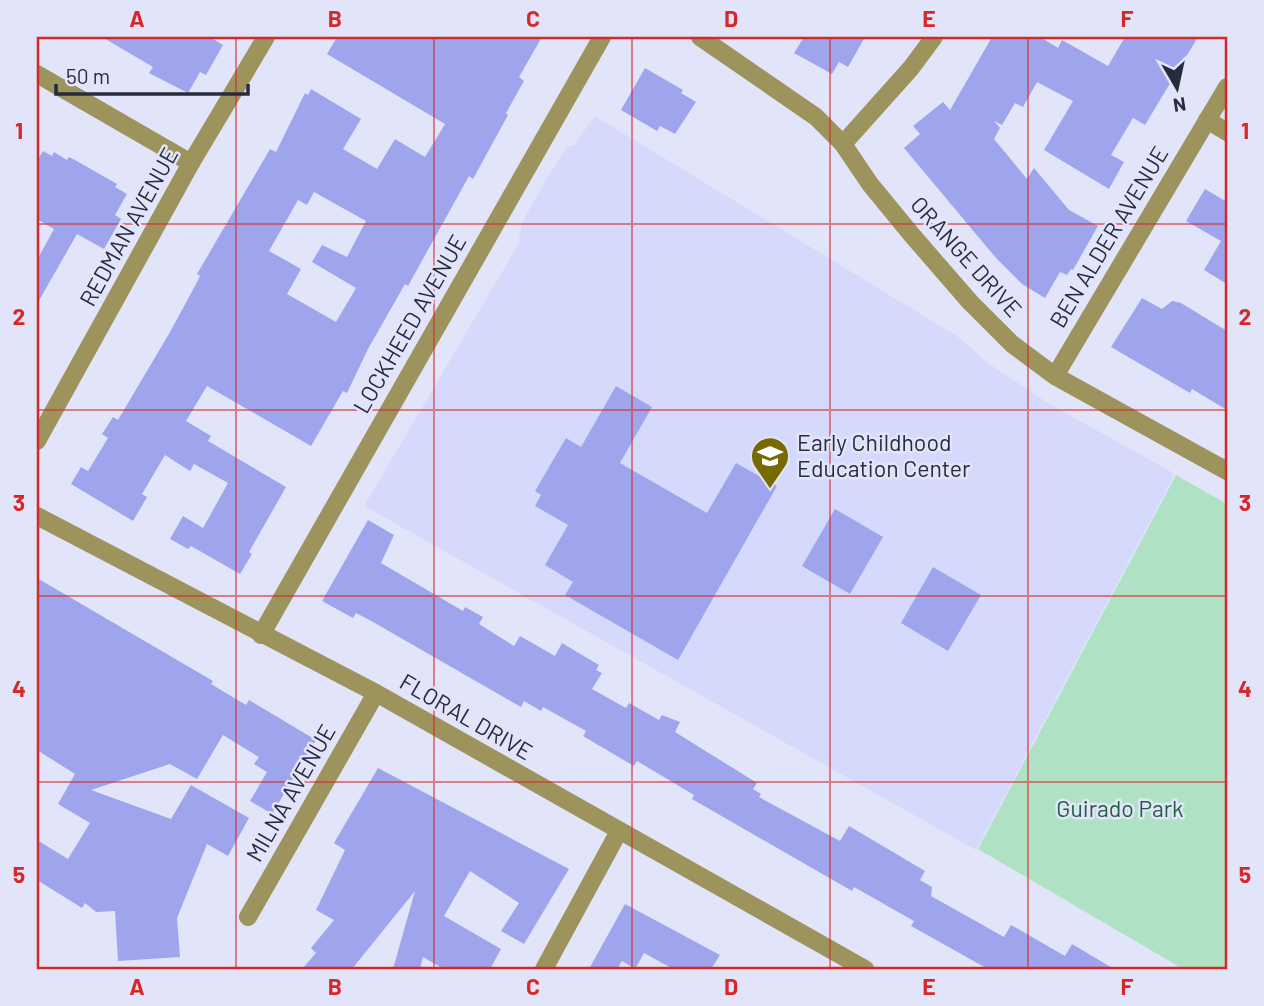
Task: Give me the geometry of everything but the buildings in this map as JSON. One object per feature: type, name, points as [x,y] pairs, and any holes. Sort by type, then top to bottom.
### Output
[{"type":"street","name":"REDMAN AVENUE","points":[[37,441],[191,163],[266,37]]},
{"type":"street","name":"LOCKHEED AVENUE","points":[[261,635],[602,37]]},
{"type":"street","name":"ORANGE DRIVE","points":[[700,37],[816,117],[843,144],[870,184],[970,302],[1012,344],[1055,376],[1227,471]]},
{"type":"street","points":[[843,144],[911,68],[934,37]]},
{"type":"street","points":[[37,74],[191,163]]},
{"type":"street","name":"BEN ALDER AVENUE","points":[[1055,376],[1227,87]]},
{"type":"street","points":[[1207,120],[1227,132]]},
{"type":"street","name":"FLORAL DRIVE","points":[[37,516],[376,693],[618,833],[865,969]]},
{"type":"street","name":"MILNA AVENUE","points":[[248,917],[376,693]]},
{"type":"street","points":[[544,969],[618,833]]},
{"type":"shaded area","name":"Early Childhood Education Center","points":[[595,116],[957,336],[988,363],[1048,403],[1175,474],[976,850],[364,506],[518,245],[522,222],[542,187],[567,146],[573,146]]},
{"type":"green space","name":"Guirado Park","points":[[1176,475],[1227,504],[1227,969],[1183,969],[978,849]]},
{"type":"place","name":"Early Childhood Education Center","points":[[770,490]]}]
